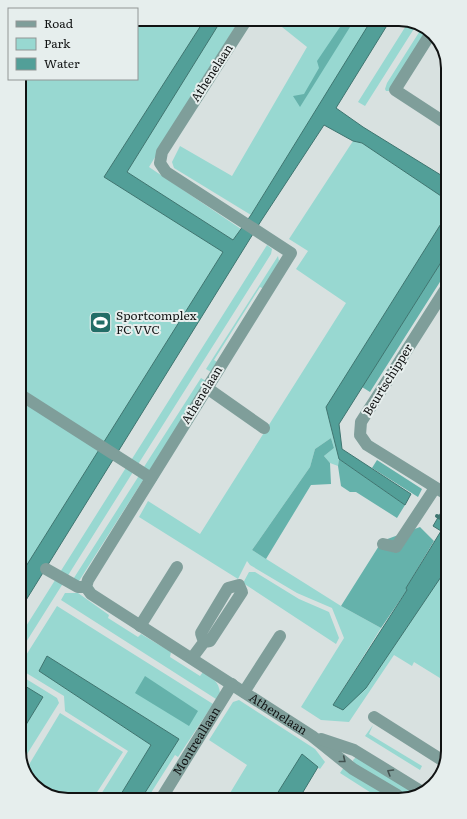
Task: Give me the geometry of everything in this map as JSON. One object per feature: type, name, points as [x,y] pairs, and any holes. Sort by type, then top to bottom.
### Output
[{"type":"street","name":"Athenelaan","points":[[243,26],[162,152],[160,163],[166,172],[291,253],[88,580],[86,587],[90,594],[312,736],[353,769],[394,793]]},
{"type":"street","points":[[428,37],[395,90],[441,120]]},
{"type":"street","name":"Beurtschipper","points":[[441,296],[361,422],[360,435],[367,445],[441,491]]},
{"type":"street","points":[[207,388],[264,428]]},
{"type":"street","points":[[26,398],[151,478]]},
{"type":"street","points":[[383,544],[396,547],[435,488]]},
{"type":"street","points":[[140,626],[177,566]]},
{"type":"street","points":[[46,569],[78,587],[86,587]]},
{"type":"street","points":[[244,692],[280,636]]},
{"type":"street","points":[[192,658],[204,642]]},
{"type":"street","name":"Montreallaan","points":[[165,793],[232,684]]},
{"type":"street","points":[[374,718],[441,759]]},
{"type":"street","name":"Athenelaan","points":[[312,736],[354,750],[418,789]]},
{"type":"green space","name":"Sportcomplex FC VVC","points":[[138,26],[201,26],[104,177],[223,252],[26,566],[26,80],[138,80]]},
{"type":"green space","points":[[218,26],[236,26],[149,167],[241,229],[233,240],[127,172]]},
{"type":"green space","points":[[281,26],[369,26],[251,215],[174,168],[172,162],[180,146],[232,176],[307,47]]},
{"type":"green space","points":[[405,27],[414,28],[365,106],[358,102]]},
{"type":"green space","points":[[420,31],[423,33],[425,34],[389,91],[386,91],[385,89],[387,83]]},
{"type":"green space","points":[[353,141],[362,143],[441,196],[441,224],[326,407],[339,459],[338,466],[330,463],[324,456],[334,448],[331,438],[315,449],[310,467],[252,550],[341,606],[381,628],[333,705],[366,688],[441,577],[441,679],[414,662],[412,666],[394,655],[349,722],[321,720],[301,707],[344,638],[332,608],[297,593],[250,565],[247,561],[238,579],[139,517],[148,501],[200,534],[346,303],[296,269],[308,251],[289,239]]},
{"type":"green space","points":[[267,245],[272,249],[271,254],[137,466],[130,462]]},
{"type":"green space","points":[[278,256],[279,261],[264,289],[260,287],[214,360],[217,362],[211,372],[206,369]]},
{"type":"green space","points":[[201,378],[206,381],[148,473],[142,470]]},
{"type":"green space","points":[[127,466],[133,472],[26,642],[26,626]]},
{"type":"green space","points":[[140,474],[145,477],[79,581],[72,581]]},
{"type":"green space","points":[[249,572],[255,572],[299,599],[329,612],[339,638],[336,644],[243,583]]},
{"type":"green space","points":[[65,593],[78,593],[109,615],[108,618],[138,637],[141,634],[171,652],[170,657],[200,676],[203,672],[209,676],[217,683],[219,689],[220,693],[216,699],[61,600]]},
{"type":"green space","points":[[57,606],[213,704],[178,757],[175,755],[151,793],[145,793],[179,739],[47,656],[39,671],[151,745],[122,793],[102,793],[128,751],[65,711],[64,696],[26,673],[26,655]]},
{"type":"green space","points":[[26,679],[57,698],[59,703],[26,755],[26,725],[43,697],[26,688]]},
{"type":"green space","points":[[239,700],[315,749],[325,762],[320,769],[302,755],[278,793],[230,793],[247,765],[209,740],[233,702]]},
{"type":"green space","points":[[60,713],[123,752],[97,793],[65,793],[54,791],[40,783],[33,775],[28,766]]},
{"type":"green space","points":[[373,725],[369,734],[422,766],[420,770],[365,736]]},
{"type":"green space","points":[[356,757],[413,791],[401,793],[354,765],[353,760]]},
{"type":"green space","points":[[344,767],[388,793],[371,793],[340,773]]},
{"type":"shaded area","points":[[341,26],[350,27],[300,107],[293,96],[304,94],[319,68],[317,61]]},
{"type":"shaded area","points":[[441,262],[441,280],[370,392],[362,387]]},
{"type":"shaded area","points":[[331,438],[334,448],[324,456],[330,463],[331,484],[311,485],[266,559],[252,550],[310,467],[315,449]]},
{"type":"shaded area","points":[[339,459],[405,505],[397,518],[356,492],[350,492],[341,486],[338,466]]},
{"type":"shaded area","points":[[377,460],[422,489],[418,497],[372,468]]},
{"type":"shaded area","points":[[420,527],[434,541],[406,588],[407,590],[381,628],[341,606],[382,541]]},
{"type":"shaded area","points":[[145,676],[198,711],[189,726],[135,693]]},
{"type":"water","points":[[201,26],[218,26],[127,172],[233,240],[251,215],[368,26],[387,26],[336,108],[363,127],[441,175],[441,196],[362,143],[353,141],[324,125],[261,221],[26,600],[26,566],[223,252],[104,177]]},
{"type":"water","points":[[441,224],[441,262],[339,424],[342,449],[411,494],[405,505],[339,459],[326,407]]},
{"type":"water","points":[[441,512],[441,531],[433,526]]},
{"type":"water","points":[[441,531],[441,577],[366,688],[343,710],[333,705],[407,590],[406,588]]},
{"type":"water","points":[[47,656],[179,739],[145,793],[122,793],[151,745],[39,671]]},
{"type":"water","points":[[26,687],[43,697],[26,725]]},
{"type":"water","points":[[302,754],[318,767],[302,793],[278,793]]},
{"type":"waterway","points":[[437,516],[441,518]]},
{"type":"place","name":"Sportcomplex FC VVC","points":[[100,323]]}]
